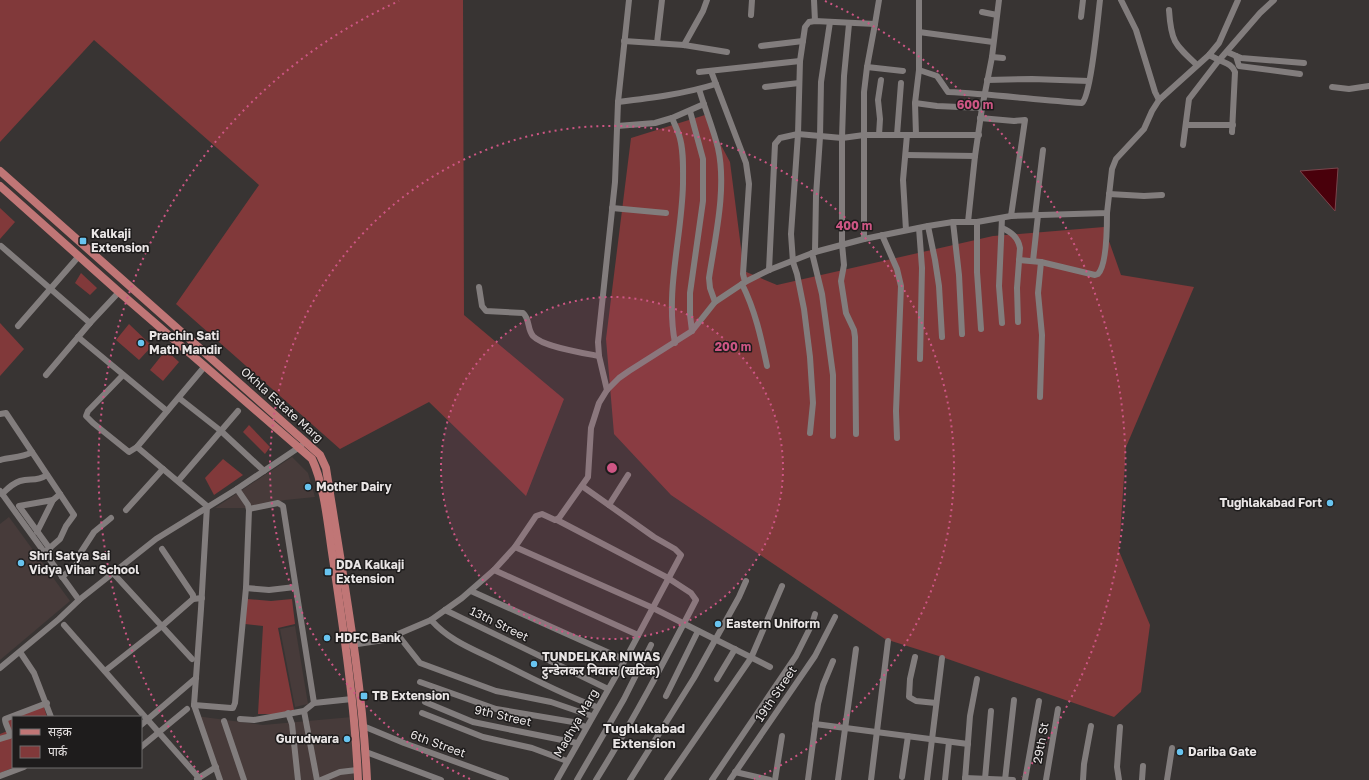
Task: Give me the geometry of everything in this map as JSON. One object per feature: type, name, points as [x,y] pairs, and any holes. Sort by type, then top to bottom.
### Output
[{"type":"main road","name":"Okhla Estate Marg","points":[[0,171],[302,445]]},
{"type":"main road","name":"Okhla Estate Marg","points":[[0,186],[205,366],[302,445],[320,455],[326,468],[350,645],[361,698],[368,780]]},
{"type":"main road","name":"Okhla Estate Marg","points":[[350,645],[358,780]]},
{"type":"street","points":[[607,390],[599,356],[598,342],[615,182],[618,102],[629,0]]},
{"type":"street","points":[[657,43],[662,0]]},
{"type":"street","points":[[684,45],[703,11],[707,0]]},
{"type":"street","points":[[751,15],[752,0]]},
{"type":"street","points":[[814,0],[815,21]]},
{"type":"street","points":[[864,239],[864,92],[879,0]]},
{"type":"street","points":[[916,135],[915,103],[918,70],[919,0]]},
{"type":"street","points":[[968,222],[980,118],[992,57],[999,0]]},
{"type":"street","points":[[1081,17],[1083,0]]},
{"type":"street","points":[[918,70],[937,76],[948,92],[984,94],[1028,100],[1082,103],[1085,100],[1089,81],[1100,0]]},
{"type":"street","points":[[1121,0],[1136,30],[1159,100]]},
{"type":"street","points":[[1019,260],[1041,262],[1095,275],[1098,274],[1102,266],[1105,249],[1112,169],[1116,159],[1144,129],[1159,100],[1219,43],[1238,0]]},
{"type":"street","points":[[1183,145],[1189,99],[1219,60],[1260,13],[1274,0]]},
{"type":"street","points":[[1169,10],[1170,29],[1174,41],[1180,49],[1197,65]]},
{"type":"street","points":[[982,12],[997,15]]},
{"type":"street","points":[[810,433],[813,403],[810,357],[798,274],[793,262],[791,234],[798,134],[800,61],[804,27],[809,22],[815,21],[849,24],[875,24]]},
{"type":"street","points":[[830,22],[821,82],[820,137],[813,253],[822,294],[833,375],[833,436]]},
{"type":"street","points":[[849,24],[844,76],[842,138],[842,244],[844,260],[841,281],[846,313],[854,330],[855,338],[856,434]]},
{"type":"street","points":[[919,32],[993,42]]},
{"type":"street","points":[[624,41],[684,45],[727,52]]},
{"type":"street","points":[[761,46],[803,41]]},
{"type":"street","points":[[1227,52],[1236,56],[1304,64]]},
{"type":"street","points":[[1208,55],[1230,65],[1233,67],[1235,72],[1232,132]]},
{"type":"street","points":[[1236,56],[1239,66],[1300,74]]},
{"type":"street","points":[[992,57],[1003,58]]},
{"type":"street","points":[[699,72],[800,61]]},
{"type":"street","points":[[867,67],[903,71]]},
{"type":"street","points":[[711,71],[742,149],[748,173],[749,184],[743,283],[758,323],[767,366]]},
{"type":"street","points":[[987,80],[1032,79],[1089,81]]},
{"type":"street","points":[[879,135],[880,119],[878,100],[881,80]]},
{"type":"street","points":[[765,87],[799,83]]},
{"type":"street","points":[[897,135],[901,83]]},
{"type":"street","points":[[618,102],[667,96],[716,84]]},
{"type":"street","points":[[1332,87],[1349,89],[1369,86]]},
{"type":"street","points":[[699,89],[718,148],[721,172],[719,216],[709,278],[710,288],[715,302]]},
{"type":"street","points":[[915,103],[937,106],[982,108]]},
{"type":"street","points":[[617,126],[655,123],[672,118],[704,104]]},
{"type":"street","points":[[690,111],[703,159],[703,201],[690,293],[692,331]]},
{"type":"street","points":[[672,118],[679,135],[683,172],[680,224],[672,301],[672,330],[674,343]]},
{"type":"street","points":[[980,118],[1014,121],[1025,120],[1011,216]]},
{"type":"street","points":[[1186,125],[1233,125]]},
{"type":"street","points":[[769,270],[774,144],[780,138],[798,134],[842,138],[864,135],[979,135]]},
{"type":"street","points":[[906,230],[903,180],[907,135]]},
{"type":"street","points":[[1033,261],[1043,150]]},
{"type":"street","points":[[906,154],[975,156]]},
{"type":"street","points":[[1109,194],[1144,196],[1162,195]]},
{"type":"street","points":[[612,208],[666,213]]},
{"type":"street","points":[[557,520],[588,478],[591,428],[599,403],[607,390],[619,378],[692,331],[715,302],[743,283],[769,270],[813,253],[842,244],[906,230],[953,222],[978,222],[1011,216],[1107,213]]},
{"type":"street","points":[[1002,218],[999,286],[1002,323]]},
{"type":"street","points":[[953,222],[959,275],[962,334]]},
{"type":"street","points":[[978,222],[977,272],[981,329]]},
{"type":"street","points":[[928,226],[939,286],[942,337]]},
{"type":"street","points":[[919,228],[922,268],[920,359]]},
{"type":"street","points":[[1002,228],[1009,231],[1017,239],[1020,248],[1017,288],[1018,322]]},
{"type":"street","points":[[882,235],[897,269],[900,286],[896,411],[897,438]]},
{"type":"street","points":[[1,246],[90,323]]},
{"type":"street","points":[[18,326],[78,256]]},
{"type":"street","points":[[1040,397],[1042,335],[1038,293],[1041,262]]},
{"type":"street","points":[[479,287],[482,306],[486,311],[523,313],[528,320],[530,331],[536,339],[562,349],[599,356]]},
{"type":"street","points":[[46,375],[90,323],[119,292]]},
{"type":"street","points":[[78,337],[167,411]]},
{"type":"street","points":[[123,375],[88,411],[86,416],[128,451],[132,451],[205,366]]},
{"type":"street","points":[[179,398],[221,431],[264,471]]},
{"type":"street","points":[[178,481],[238,412]]},
{"type":"street","points":[[0,414],[6,413],[74,515],[66,526],[60,539],[44,553]]},
{"type":"street","points":[[0,668],[59,619],[79,600],[156,539],[264,471],[302,445]]},
{"type":"street","points":[[137,446],[207,506]]},
{"type":"street","points":[[0,460],[22,457],[32,452]]},
{"type":"street","points":[[126,510],[163,469]]},
{"type":"street","points":[[47,475],[35,480],[16,482],[1,492],[79,600]]},
{"type":"street","points":[[582,486],[609,505],[628,475]]},
{"type":"street","points":[[194,705],[233,708],[235,703],[246,588],[249,509],[248,505],[236,489]]},
{"type":"street","points":[[37,532],[53,500],[60,494]]},
{"type":"street","points":[[50,549],[19,506],[53,500]]},
{"type":"street","points":[[249,509],[278,503],[281,504],[284,510],[314,703]]},
{"type":"street","name":"Madhya Marg","points":[[557,780],[625,660],[680,558],[679,553],[609,505]]},
{"type":"street","points":[[207,506],[194,705],[220,780]]},
{"type":"street","points":[[350,645],[384,640],[431,620],[470,591],[494,570],[515,546],[539,514],[557,520],[668,578],[691,593],[696,600],[624,737],[596,780]]},
{"type":"street","points":[[62,577],[77,564],[81,552],[94,532],[111,518]]},
{"type":"street","points":[[515,546],[653,608],[770,667]]},
{"type":"street","points":[[162,549],[192,595],[193,599]]},
{"type":"street","points":[[494,570],[638,635]]},
{"type":"street","points":[[114,573],[192,659]]},
{"type":"street","points":[[630,780],[694,678],[736,603],[746,581]]},
{"type":"street","points":[[667,780],[751,658],[782,586]]},
{"type":"street","points":[[246,588],[269,590],[295,587]]},
{"type":"street","points":[[470,591],[625,660]]},
{"type":"street","points":[[105,671],[162,626],[193,599],[202,598]]},
{"type":"street","name":"13th Street","points":[[445,610],[608,689]]},
{"type":"street","points":[[712,780],[796,656],[812,624],[815,614]]},
{"type":"street","name":"19th Street","points":[[730,780],[815,656],[835,618]]},
{"type":"street","points":[[431,620],[440,630],[466,647],[568,696],[597,707]]},
{"type":"street","points":[[64,625],[159,732],[197,779],[216,767]]},
{"type":"street","points":[[666,696],[698,631]]},
{"type":"street","points":[[398,635],[420,663],[496,691],[551,702],[592,716]]},
{"type":"street","points":[[871,780],[878,733],[888,641]]},
{"type":"street","points":[[577,780],[624,699],[651,645]]},
{"type":"street","points":[[717,679],[735,649]]},
{"type":"street","points":[[838,780],[856,649]]},
{"type":"street","points":[[20,652],[34,673],[47,703],[51,716]]},
{"type":"street","points":[[915,657],[910,678],[909,697],[916,701],[936,703]]},
{"type":"street","points":[[927,780],[942,658]]},
{"type":"street","points":[[808,780],[818,704],[823,685],[833,661]]},
{"type":"street","points":[[142,724],[196,678]]},
{"type":"street","points":[[977,679],[970,716],[965,779],[1013,780]]},
{"type":"street","points":[[420,682],[496,709],[573,722],[586,727]]},
{"type":"street","points":[[240,719],[254,720],[304,711],[314,703],[352,699]]},
{"type":"street","points":[[1005,780],[1014,700]]},
{"type":"street","points":[[1026,780],[1039,701]]},
{"type":"street","name":"9th Street","points":[[426,702],[473,722],[577,743]]},
{"type":"street","points":[[13,716],[47,703]]},
{"type":"street","points":[[142,746],[187,709]]},
{"type":"street","name":"29th St","points":[[1046,780],[1058,709]]},
{"type":"street","points":[[304,711],[317,780]]},
{"type":"street","points":[[984,779],[991,711]]},
{"type":"street","points":[[288,713],[292,724],[298,780]]},
{"type":"street","points":[[422,713],[483,737],[532,748],[568,761]]},
{"type":"street","points":[[0,739],[10,736],[5,719],[12,716]]},
{"type":"street","points":[[224,721],[244,780]]},
{"type":"street","points":[[815,724],[968,744]]},
{"type":"street","name":"6th Street","points":[[364,726],[404,743],[506,780]]},
{"type":"street","points":[[1083,780],[1084,764],[1091,726]]},
{"type":"street","points":[[1119,780],[1117,767],[1120,728]]},
{"type":"street","points":[[775,780],[782,736]]},
{"type":"street","points":[[902,777],[908,736]]},
{"type":"street","points":[[945,780],[949,742]]},
{"type":"street","points":[[1167,780],[1172,748]]},
{"type":"street","points":[[366,752],[441,780]]},
{"type":"street","points":[[1142,766],[1142,780]]},
{"type":"street","points":[[1,780],[0,777],[22,768]]},
{"type":"street","points":[[321,780],[340,772],[358,770]]},
{"type":"street","points":[[735,772],[743,778],[770,780]]},
{"type":"shaded area","points":[[1338,168],[1335,211],[1300,171]]},
{"type":"shaded area","points":[[292,457],[308,473],[315,497],[285,500],[250,508],[215,508]]},
{"type":"shaded area","name":"Shri Satya Sai Vidya Vihar School","points":[[9,517],[70,601],[0,660],[0,524]]},
{"type":"shaded area","points":[[295,626],[308,704],[295,707],[280,629]]},
{"type":"shaded area","points":[[196,716],[263,725],[352,717],[353,780],[219,780]]},
{"type":"green space","points":[[0,0],[463,0],[464,315],[564,399],[526,496],[429,402],[340,449],[176,304],[259,185],[94,40],[0,142]]},
{"type":"green space","points":[[705,115],[730,162],[744,271],[777,285],[993,236],[1104,227],[1121,275],[1194,287],[1126,447],[1119,551],[1150,625],[1141,692],[1114,717],[942,657],[885,639],[671,495],[614,434],[606,339],[631,138]]},
{"type":"green space","points":[[0,208],[15,222],[0,239]]},
{"type":"green space","points":[[81,273],[97,288],[90,295],[75,283]]},
{"type":"green space","points":[[0,323],[24,349],[0,376]]},
{"type":"green space","points":[[129,324],[152,346],[139,360],[116,340]]},
{"type":"green space","points":[[166,350],[179,362],[163,381],[150,370]]},
{"type":"green space","points":[[249,425],[270,447],[265,454],[243,432]]},
{"type":"green space","points":[[223,459],[243,475],[214,495],[205,478]]},
{"type":"green space","points":[[247,599],[271,601],[292,599],[295,624],[278,628],[294,710],[275,714],[258,714],[263,626],[245,624]]},
{"type":"green space","points":[[43,704],[47,716],[12,716],[12,768],[0,773],[0,734],[10,730],[6,717]]},
{"type":"place","name":"Kalkaji Extension","points":[[83,241]]},
{"type":"place","name":"Prachin Sati Math Mandir","points":[[141,343]]},
{"type":"place","name":"Mother Dairy","points":[[308,487]]},
{"type":"place","name":"Tughlakabad Fort","points":[[1330,503]]},
{"type":"place","name":"Shri Satya Sai Vidya Vihar School","points":[[21,563]]},
{"type":"place","name":"DDA Kalkaji Extension","points":[[328,572]]},
{"type":"place","name":"Eastern Uniform","points":[[718,624]]},
{"type":"place","name":"HDFC Bank","points":[[327,638]]},
{"type":"place","name":"TUNDELKAR NIWAS टुन्डेलकर निवास (खटिक)","points":[[534,664]]},
{"type":"place","name":"TB Extension","points":[[364,696]]},
{"type":"place","name":"Gurudwara","points":[[347,739]]},
{"type":"place","name":"Dariba Gate","points":[[1180,752]]},
{"type":"district","name":"Tughlakabad Extension","points":[[644,736]]}]
